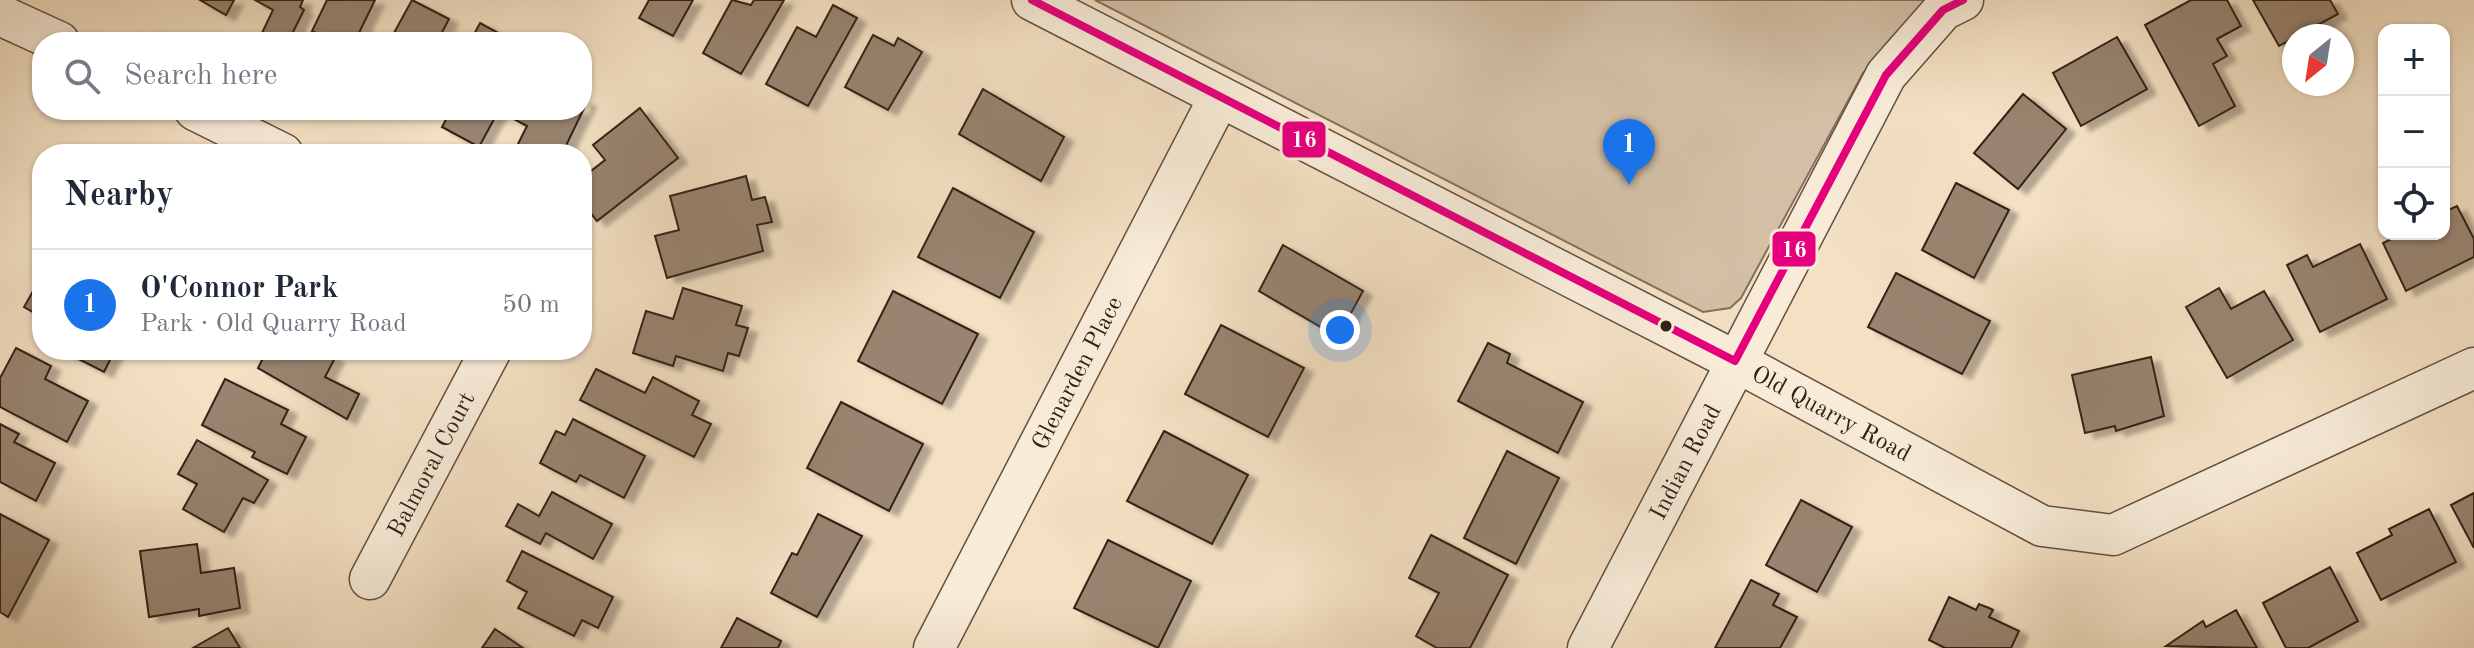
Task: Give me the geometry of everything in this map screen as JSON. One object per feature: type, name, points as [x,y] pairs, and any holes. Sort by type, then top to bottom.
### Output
[{"type":"street","points":[[4,0],[0,15],[37,32]]},
{"type":"street","name":"Old Quarry Road","points":[[1032,0],[1735,361],[2042,526],[2113,535],[2474,368]]},
{"type":"street","name":"Indian Road","points":[[1588,648],[1886,75],[1943,10],[1963,0]]},
{"type":"street","name":"Glenarden Place","points":[[934,648],[1219,98]]},
{"type":"street","points":[[215,120],[263,144]]},
{"type":"street","name":"Balmoral Court","points":[[370,579],[486,360]]},
{"type":"shaded area","points":[[1095,0],[1928,0],[1863,73],[1741,298],[1730,308],[1703,312]]},
{"type":"building","points":[[200,0],[234,0],[226,15]]},
{"type":"building","points":[[255,0],[303,0],[300,7],[304,10],[293,32],[262,32],[273,10]]},
{"type":"building","points":[[327,0],[375,0],[359,32],[312,31]]},
{"type":"building","points":[[412,0],[449,19],[442,32],[394,32]]},
{"type":"building","points":[[649,0],[693,0],[673,36],[639,18]]},
{"type":"building","points":[[732,0],[751,5],[754,0],[784,0],[741,74],[703,53]]},
{"type":"building","points":[[2191,0],[2227,0],[2241,26],[2217,39],[2227,56],[2213,64],[2235,106],[2199,126],[2145,25]]},
{"type":"building","points":[[2253,0],[2330,0],[2338,14],[2320,24],[2282,24],[2282,44],[2279,46]]},
{"type":"building","points":[[833,5],[857,18],[808,106],[766,84],[797,27],[816,37]]},
{"type":"building","points":[[480,23],[497,32],[475,32]]},
{"type":"building","points":[[873,35],[894,46],[898,38],[922,52],[888,110],[845,87]]},
{"type":"building","points":[[2117,37],[2147,89],[2081,126],[2053,73]]},
{"type":"building","points":[[983,89],[1064,137],[1041,181],[959,134]]},
{"type":"building","points":[[2023,94],[2066,129],[2018,189],[1974,153]]},
{"type":"building","points":[[640,108],[678,158],[597,221],[592,215],[592,170],[605,160],[593,145]]},
{"type":"building","points":[[446,120],[494,120],[481,144],[473,144],[442,127]]},
{"type":"building","points":[[516,120],[578,120],[567,144],[518,144],[527,126]]},
{"type":"building","points":[[746,176],[752,200],[765,197],[772,222],[757,225],[763,251],[667,278],[655,236],[679,230],[670,196]]},
{"type":"building","points":[[1956,183],[2009,210],[1974,278],[1922,250]]},
{"type":"building","points":[[953,188],[1034,232],[1000,298],[918,257]]},
{"type":"building","points":[[2457,206],[2474,239],[2474,257],[2406,291],[2383,243],[2389,240],[2450,240],[2450,209]]},
{"type":"building","points":[[2360,244],[2387,299],[2320,332],[2287,265],[2307,255],[2313,267]]},
{"type":"building","points":[[1283,245],[1363,291],[1338,337],[1259,291]]},
{"type":"building","points":[[1896,273],[1990,321],[1962,374],[1868,327]]},
{"type":"building","points":[[683,288],[742,306],[736,325],[748,328],[739,356],[728,353],[723,371],[676,356],[673,366],[633,353],[646,311],[673,319]]},
{"type":"building","points":[[2219,288],[2231,309],[2264,291],[2293,340],[2227,378],[2186,307]]},
{"type":"building","points":[[893,291],[978,334],[942,404],[858,361]]},
{"type":"building","points":[[32,293],[32,311],[24,307]]},
{"type":"building","points":[[1221,325],[1304,368],[1268,437],[1185,394]]},
{"type":"building","points":[[1488,343],[1510,354],[1507,363],[1583,402],[1558,453],[1458,401]]},
{"type":"building","points":[[16,348],[32,356],[32,360],[51,366],[45,379],[88,401],[67,442],[0,407],[0,378]]},
{"type":"building","points":[[2151,357],[2164,416],[2116,431],[2115,426],[2085,433],[2072,375]]},
{"type":"building","points":[[81,360],[110,360],[104,372]]},
{"type":"building","points":[[262,360],[334,360],[325,377],[359,394],[347,419],[258,368]]},
{"type":"building","points":[[596,369],[645,393],[653,377],[699,401],[692,415],[711,424],[694,457],[580,400]]},
{"type":"building","points":[[225,379],[288,410],[281,424],[306,437],[287,474],[252,457],[255,452],[202,425]]},
{"type":"building","points":[[841,402],[923,444],[889,511],[807,468]]},
{"type":"building","points":[[573,419],[645,456],[624,498],[580,475],[576,482],[540,463],[556,431],[565,435]]},
{"type":"building","points":[[0,424],[19,434],[14,442],[55,463],[36,501],[0,482]]},
{"type":"building","points":[[1164,431],[1248,475],[1212,544],[1127,501]]},
{"type":"building","points":[[197,440],[268,480],[254,503],[243,498],[224,532],[183,509],[197,484],[178,474]]},
{"type":"building","points":[[1507,451],[1559,478],[1516,564],[1464,538]]},
{"type":"building","points":[[552,492],[612,524],[593,559],[546,533],[540,544],[506,526],[518,504],[539,516]]},
{"type":"building","points":[[2474,493],[2474,548],[2451,505]]},
{"type":"building","points":[[1801,500],[1852,527],[1817,592],[1766,565]]},
{"type":"building","points":[[2429,509],[2456,562],[2381,600],[2357,553],[2392,535],[2389,529]]},
{"type":"building","points":[[0,514],[49,540],[8,617],[0,612]]},
{"type":"building","points":[[818,514],[862,536],[817,617],[771,593],[792,553],[797,555]]},
{"type":"building","points":[[1431,535],[1508,575],[1470,648],[1437,648],[1416,636],[1439,593],[1409,578]]},
{"type":"building","points":[[1108,540],[1191,581],[1158,648],[1074,608]]},
{"type":"building","points":[[197,544],[201,573],[234,568],[240,608],[199,616],[199,609],[149,617],[140,551]]},
{"type":"building","points":[[522,551],[613,597],[598,628],[582,620],[574,636],[518,608],[527,592],[507,581]]},
{"type":"building","points":[[2330,567],[2358,621],[2308,648],[2286,648],[2263,603]]},
{"type":"building","points":[[1751,580],[1779,594],[1773,605],[1797,617],[1780,648],[1715,648]]},
{"type":"building","points":[[1949,597],[1976,610],[1979,604],[1989,608],[1993,610],[1989,617],[2019,631],[2011,648],[1945,648],[1929,640]]},
{"type":"building","points":[[2236,610],[2257,648],[2166,646],[2203,621],[2206,627]]},
{"type":"building","points":[[737,618],[781,641],[778,648],[721,648]]},
{"type":"building","points":[[228,628],[240,648],[193,648]]},
{"type":"building","points":[[495,629],[523,648],[482,648]]},
{"type":"transit line","name":"16","points":[[1032,0],[1735,361],[1886,75],[1943,10],[1963,0]]},
{"type":"place","name":"O'Connor Park","points":[[1629,185]]}]
